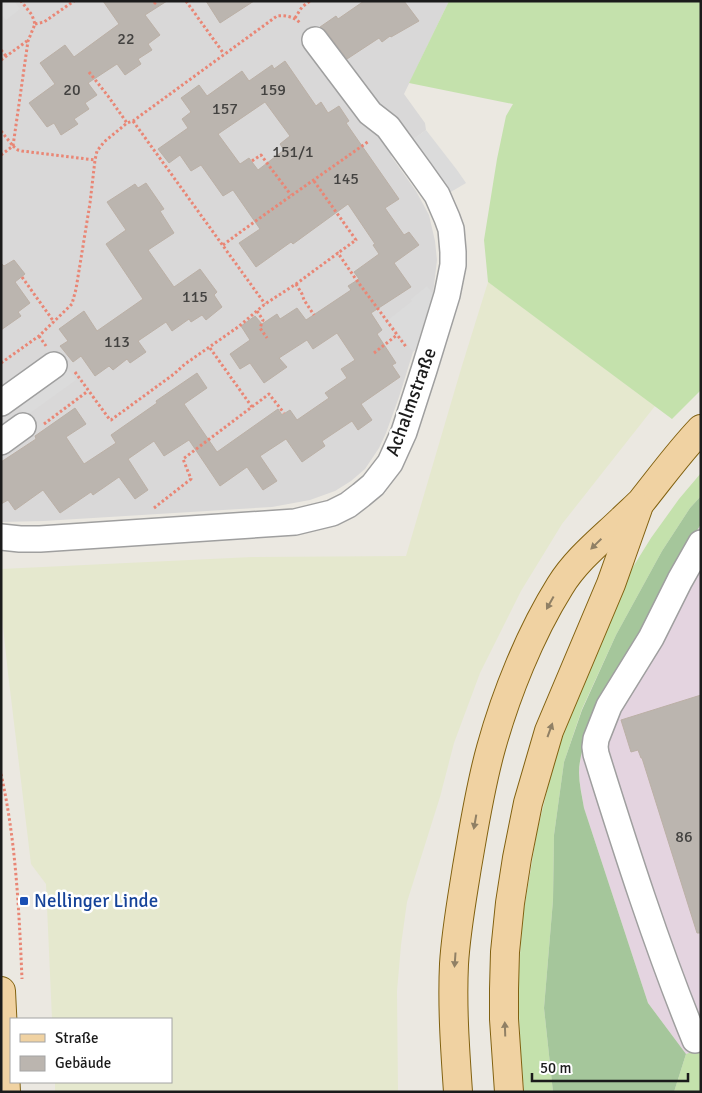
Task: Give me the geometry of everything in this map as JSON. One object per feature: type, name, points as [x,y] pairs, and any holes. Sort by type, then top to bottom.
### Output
[{"type":"main road","points":[[458,1092],[454,1008],[456,948],[460,912],[481,790],[491,748],[522,660],[538,625],[577,562],[640,502],[701,429]]},
{"type":"main road","points":[[509,1092],[504,1019],[506,944],[517,858],[528,803],[549,731],[611,584],[640,502]]},
{"type":"main road","points":[[4,1084],[12,988]]},
{"type":"street","name":"Achalmstraße","points":[[1,537],[20,540],[40,539],[295,522],[332,513],[348,504],[373,484],[390,463],[404,432],[451,278],[453,240],[447,218],[437,195],[388,127],[370,113],[315,40]]},
{"type":"street","points":[[1,442],[11,418],[62,365]]},
{"type":"street","points":[[695,1040],[676,994],[617,822],[595,747],[596,739],[609,706],[656,630],[680,580],[701,543]]},
{"type":"path","points":[[1,155],[13,146],[28,41],[35,24],[32,14],[22,1]]},
{"type":"path","points":[[35,24],[44,22],[74,1]]},
{"type":"path","points":[[186,1],[224,54]]},
{"type":"path","points":[[295,18],[310,1]]},
{"type":"path","points":[[1,363],[39,336],[72,304],[90,203],[95,160],[97,151],[104,142],[127,123],[133,121],[277,16],[295,18],[315,40]]},
{"type":"path","points":[[1,60],[28,41]]},
{"type":"path","points":[[1,50],[6,56]]},
{"type":"path","points":[[89,72],[127,123]]},
{"type":"path","points":[[133,121],[266,304]]},
{"type":"path","points":[[223,245],[388,127]]},
{"type":"path","points":[[1,131],[18,150],[95,160]]},
{"type":"path","points":[[252,161],[261,155],[291,195]]},
{"type":"path","points":[[62,365],[112,420],[266,304],[356,240],[314,181]]},
{"type":"path","points":[[338,254],[424,370]]},
{"type":"path","points":[[22,277],[54,322]]},
{"type":"path","points":[[296,284],[314,315]]},
{"type":"path","points":[[257,312],[263,320],[260,328],[267,338]]},
{"type":"path","points":[[374,353],[397,335]]},
{"type":"path","points":[[210,348],[252,407]]},
{"type":"path","points":[[153,508],[191,480],[183,459],[252,407],[270,394],[284,413]]},
{"type":"path","points":[[1,774],[15,859],[12,988]]},
{"type":"shaded area","points":[[1,1],[449,1],[404,94],[425,123],[426,130],[391,156],[416,191],[429,215],[437,260],[433,294],[386,433],[379,448],[365,469],[351,481],[335,491],[310,500],[272,507],[1,522]]},
{"type":"shaded area","points":[[1,1],[14,1],[20,9],[6,20],[1,14]]},
{"type":"shaded area","points":[[426,130],[466,183],[449,193],[411,141]]},
{"type":"shaded area","points":[[427,286],[433,294],[413,352],[388,320]]},
{"type":"shaded area","points":[[57,353],[76,380],[26,416],[2,391]]},
{"type":"shaded area","points":[[701,524],[701,1081],[686,1054],[648,1003],[584,808],[579,771],[582,749],[587,733],[674,568]]},
{"type":"green space","points":[[449,1],[701,1],[701,390],[672,419],[488,282],[484,240],[506,116],[513,104],[409,83]]},
{"type":"green space","points":[[488,282],[655,406],[562,524],[521,591],[480,673],[454,743],[440,797],[407,902],[397,991],[398,1092],[55,1092],[55,1083],[172,1083],[172,1018],[52,1018],[46,884],[31,864],[1,608],[1,569],[252,557],[406,556]]},
{"type":"green space","points":[[701,473],[701,496],[690,508],[662,551],[616,635],[582,709],[564,762],[554,835],[553,900],[544,1008],[553,1092],[524,1092],[519,1012],[519,967],[523,915],[537,832],[555,758],[568,714],[628,575],[651,538],[679,499]]},
{"type":"green space","points":[[701,496],[701,524],[674,568],[587,733],[579,772],[584,808],[648,1003],[686,1054],[674,1092],[553,1092],[544,1008],[553,900],[554,835],[564,762],[582,710],[616,635],[662,551],[690,508]]},
{"type":"green space","points":[[701,1049],[701,1092],[674,1092],[686,1054]]},
{"type":"building","points":[[103,1],[167,1],[145,15],[160,35],[148,44],[152,50],[138,59],[141,64],[125,75],[117,64],[88,83],[97,95],[85,103],[89,109],[74,119],[78,124],[61,135],[54,123],[47,127],[29,103],[55,84],[40,63],[65,45],[74,57],[119,24]]},
{"type":"building","points":[[206,1],[254,1],[220,23]]},
{"type":"building","points":[[364,1],[404,1],[419,21],[382,42],[379,38],[347,59],[326,31],[320,27],[336,16],[338,19]]},
{"type":"building","points":[[285,61],[316,106],[321,102],[328,113],[339,106],[349,121],[346,123],[399,199],[385,208],[404,235],[409,232],[419,245],[394,263],[411,287],[371,313],[382,330],[377,334],[396,363],[392,365],[400,377],[361,404],[372,420],[358,430],[352,421],[322,441],[325,446],[302,462],[286,439],[260,456],[277,481],[263,490],[247,467],[220,486],[189,440],[164,456],[154,441],[128,459],[148,490],[135,499],[119,477],[93,495],[91,492],[60,513],[43,490],[15,510],[8,500],[1,504],[1,462],[36,439],[35,436],[75,408],[86,424],[66,437],[84,464],[116,443],[111,435],[197,373],[207,388],[184,404],[217,452],[278,409],[282,415],[290,410],[297,420],[329,398],[325,393],[347,378],[341,369],[355,360],[337,333],[313,349],[307,340],[279,358],[287,367],[264,383],[250,363],[240,369],[230,354],[250,340],[241,326],[255,316],[262,324],[277,314],[280,319],[297,308],[306,320],[351,290],[348,286],[359,279],[354,272],[379,254],[373,245],[375,244],[348,204],[293,244],[291,242],[256,267],[239,243],[260,229],[233,190],[223,196],[201,165],[191,171],[180,155],[169,163],[158,149],[188,128],[182,119],[191,112],[181,98],[199,85],[207,96],[242,71],[249,81],[272,65],[274,69]],"holes":[[[265,102],[290,136],[280,144],[284,150],[258,170],[249,158],[240,164],[218,134]]]},
{"type":"building","points":[[146,183],[164,209],[160,211],[174,233],[148,250],[174,287],[200,269],[217,292],[214,295],[222,307],[206,320],[202,315],[191,322],[189,319],[172,331],[166,322],[138,341],[146,352],[130,363],[127,359],[113,370],[109,366],[95,376],[81,356],[73,362],[60,346],[68,341],[59,329],[84,311],[97,331],[143,299],[106,244],[126,230],[107,202],[135,184],[138,188]]},
{"type":"building","points":[[14,260],[25,274],[15,282],[30,303],[18,312],[21,316],[1,330],[1,263],[4,266]]},
{"type":"building","points":[[701,695],[701,933],[697,933],[642,758],[638,750],[631,752],[621,720]]},
{"type":"place","name":"Nellinger Linde","points":[[24,901]]}]
